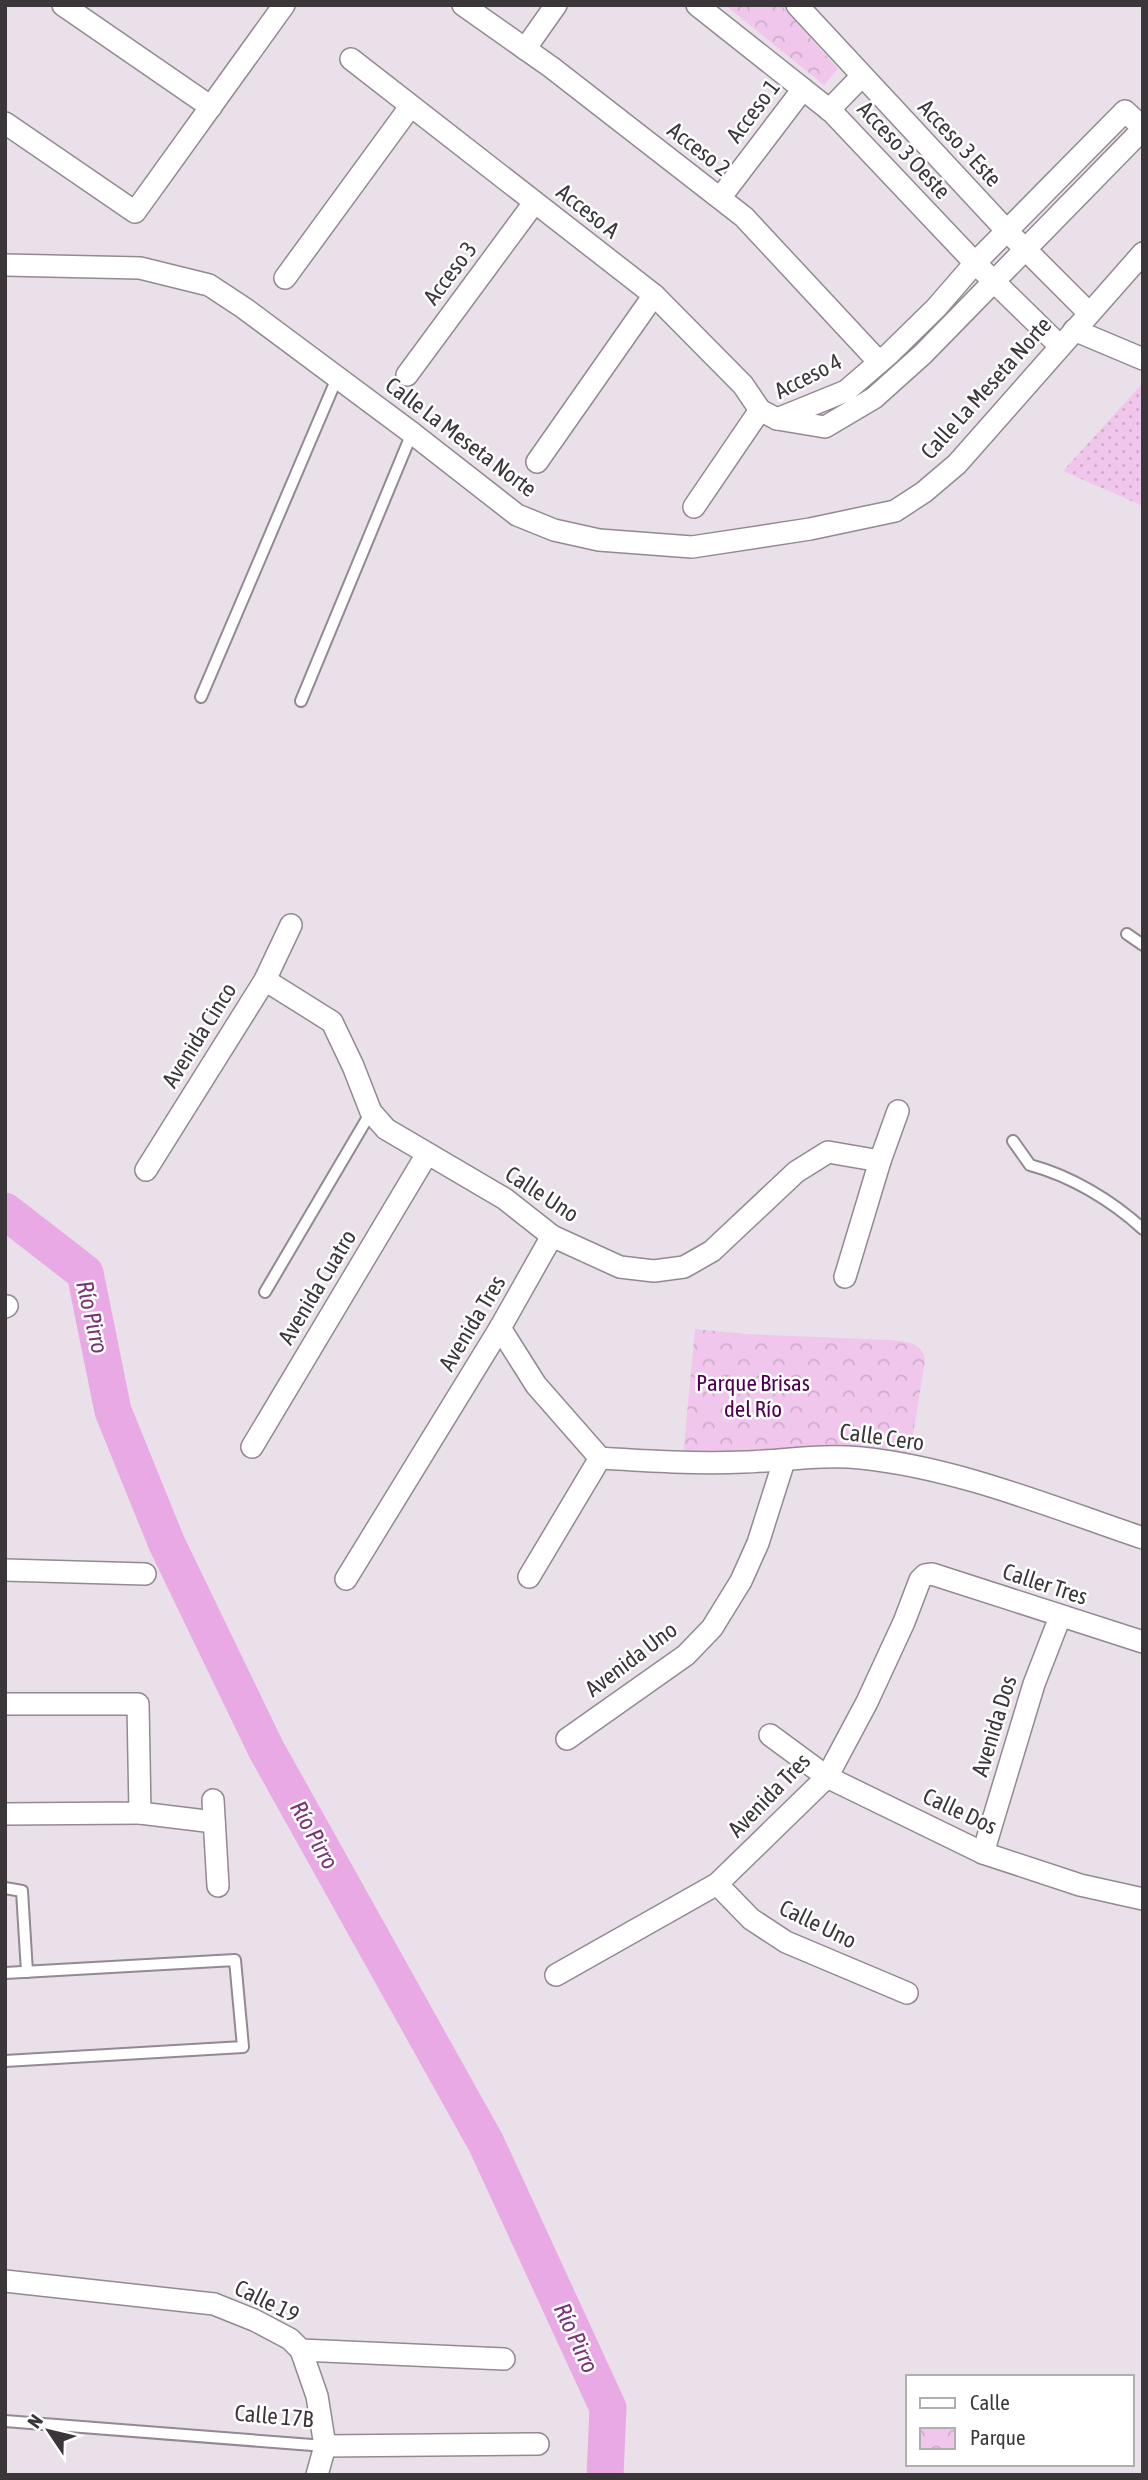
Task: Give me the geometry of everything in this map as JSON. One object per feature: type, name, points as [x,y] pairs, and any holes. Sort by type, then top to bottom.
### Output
[{"type":"street","points":[[63,5],[211,107]]},
{"type":"street","points":[[5,123],[135,212],[284,5]]},
{"type":"street","name":"Acceso 2","points":[[463,5],[525,49],[744,217],[879,362]]},
{"type":"street","points":[[525,49],[556,5]]},
{"type":"street","name":"Acceso 3 Oeste","points":[[697,5],[829,110],[993,281],[1067,338]]},
{"type":"street","name":"Acceso 3 Este","points":[[797,5],[1007,231],[1089,313]]},
{"type":"street","name":"Acceso A","points":[[351,59],[654,295],[769,415]]},
{"type":"street","points":[[829,110],[862,77]]},
{"type":"street","name":"Acceso 1","points":[[720,198],[803,89]]},
{"type":"street","points":[[285,278],[410,107]]},
{"type":"street","name":"Acceso 4","points":[[1125,111],[1143,129],[1027,250],[993,281],[923,354],[874,398],[825,427],[769,415],[846,391],[936,308],[975,263],[1125,111]]},
{"type":"street","name":"Acceso 3","points":[[407,374],[534,203]]},
{"type":"street","name":"Calle La Meseta Norte","points":[[5,265],[141,268],[209,285],[412,433],[517,515],[554,530],[599,540],[692,547],[895,511],[924,492],[957,464],[1143,253]]},
{"type":"street","points":[[537,462],[654,295]]},
{"type":"street","points":[[1067,338],[1143,359]]},
{"type":"street","points":[[694,507],[769,415]]},
{"type":"street","name":"Avenida Cinco","points":[[146,1170],[265,980],[290,925]]},
{"type":"street","name":"Calle Uno","points":[[265,980],[332,1022],[371,1112],[386,1129],[505,1199],[552,1236],[620,1267],[654,1271],[684,1267],[712,1251],[796,1172],[828,1152],[880,1161]]},
{"type":"street","points":[[845,1277],[898,1111]]},
{"type":"street","name":"Avenida Cuatro","points":[[251,1447],[427,1154]]},
{"type":"street","name":"Avenida Tres","points":[[346,1579],[500,1328],[552,1236]]},
{"type":"street","points":[[500,1328],[536,1385],[600,1458],[529,1577]]},
{"type":"street","name":"Calle Cero","points":[[600,1458],[696,1464],[784,1461],[827,1455],[864,1459],[954,1475],[1143,1538]]},
{"type":"street","name":"Avenida Uno","points":[[567,1739],[686,1655],[712,1628],[741,1581],[758,1543],[784,1461]]},
{"type":"street","points":[[5,1570],[145,1574]]},
{"type":"street","name":"Avenida Tres","points":[[556,1975],[717,1884],[827,1777],[867,1702],[920,1580],[925,1575],[932,1574]]},
{"type":"street","name":"Caller Tres","points":[[932,1574],[1143,1642]]},
{"type":"street","name":"Avenida Dos","points":[[983,1853],[1034,1684],[1060,1617]]},
{"type":"street","points":[[5,1704],[138,1704],[140,1813]]},
{"type":"street","name":"Calle Dos","points":[[770,1735],[827,1777],[983,1853],[1080,1885],[1142,1895]]},
{"type":"street","points":[[213,1800],[218,1886]]},
{"type":"street","points":[[5,1814],[140,1813],[214,1822]]},
{"type":"street","name":"Calle Uno","points":[[717,1884],[751,1919],[786,1942],[907,1993]]},
{"type":"street","name":"Calle 19","points":[[5,2281],[214,2304],[254,2320],[290,2339],[301,2350],[504,2359]]},
{"type":"street","points":[[301,2350],[317,2396],[325,2446],[317,2475]]},
{"type":"street","name":"Calle 17B","points":[[325,2446],[538,2444]]},
{"type":"lane","points":[[201,697],[337,378]]},
{"type":"lane","points":[[301,701],[412,433]]},
{"type":"lane","points":[[1127,934],[1143,945]]},
{"type":"lane","points":[[265,1292],[371,1112]]},
{"type":"lane","points":[[1013,1141],[1030,1165],[1056,1172],[1122,1210],[1143,1229]]},
{"type":"lane","points":[[5,1888],[22,1891],[27,1972]]},
{"type":"lane","points":[[5,1973],[235,1960],[243,2047],[5,2061]]},
{"type":"lane","name":"Calle 17B","points":[[5,2421],[325,2446]]},
{"type":"green space","points":[[725,5],[781,5],[838,69],[824,85]]},
{"type":"green space","points":[[1143,383],[1143,506],[1063,471]]},
{"type":"green space","name":"Parque Brisas del Río","points":[[695,1329],[890,1340],[914,1344],[922,1350],[925,1362],[910,1452],[905,1457],[683,1456]]},
{"type":"waterway","name":"Río Pirro","points":[[5,1211],[85,1273],[113,1411],[167,1544],[266,1749],[486,2143],[608,2408],[605,2475]]}]
